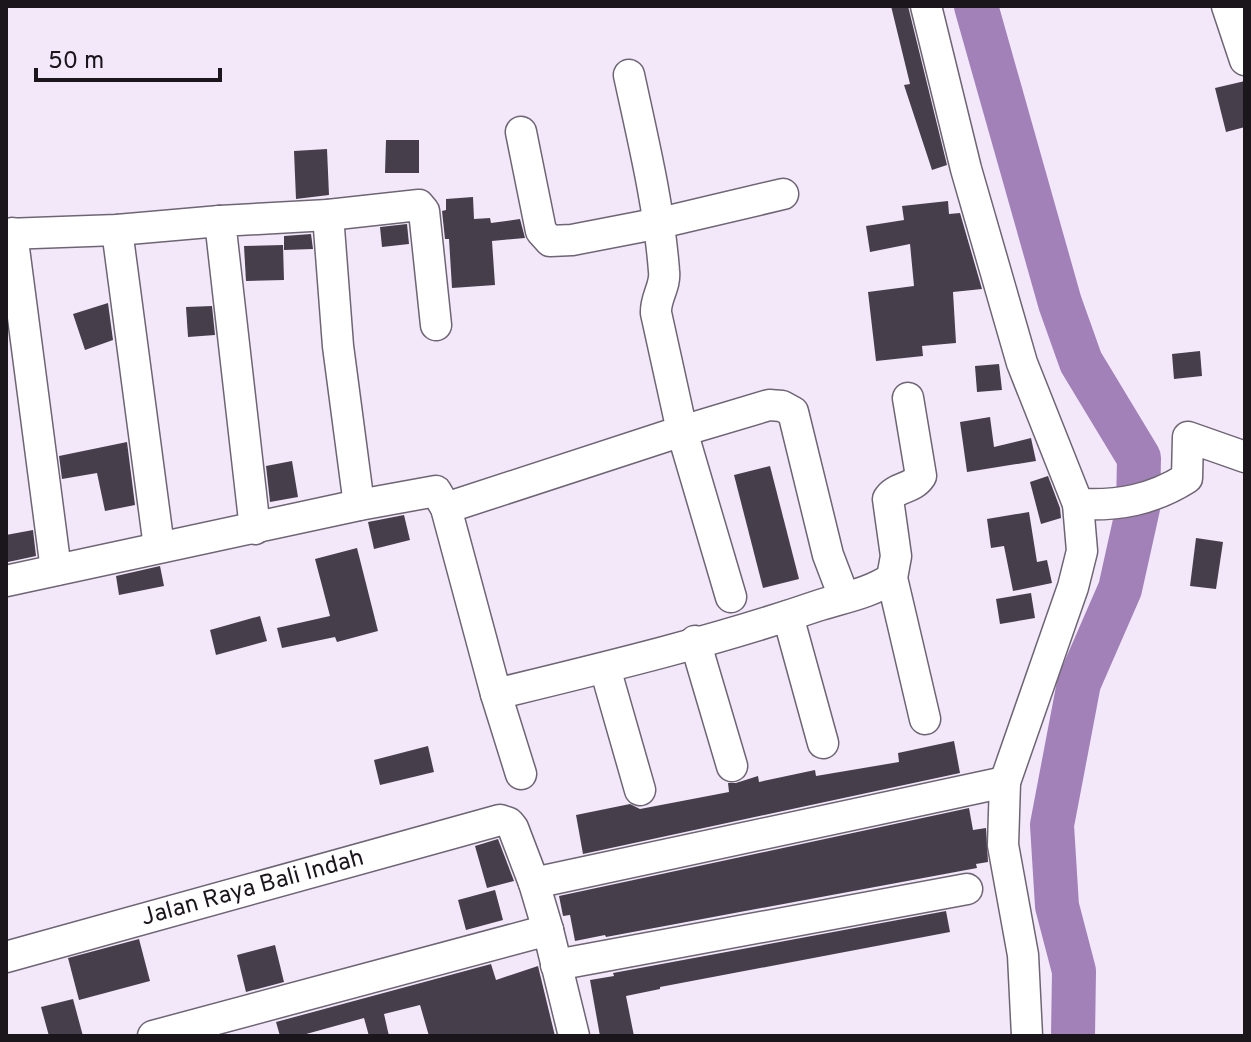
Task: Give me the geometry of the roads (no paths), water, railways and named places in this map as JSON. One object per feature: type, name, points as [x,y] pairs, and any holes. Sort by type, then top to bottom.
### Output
[{"type":"street","points":[[926,6],[966,169],[1022,363],[1078,504],[1082,551],[1073,587],[1005,782],[1003,845],[1023,955],[1027,1036]]},
{"type":"street","points":[[1227,6],[1245,60]]},
{"type":"street","points":[[629,75],[660,223],[665,281],[656,313],[682,431],[731,597]]},
{"type":"street","points":[[521,132],[544,237],[550,241],[572,240],[660,223],[783,194]]},
{"type":"street","points":[[56,570],[9,234],[117,230],[328,215],[412,204],[422,207],[436,325]]},
{"type":"street","points":[[328,215],[338,346],[359,505]]},
{"type":"street","points":[[220,221],[255,529]]},
{"type":"street","points":[[117,230],[159,547]]},
{"type":"street","points":[[908,398],[921,476],[915,485],[893,492],[888,499],[896,556],[892,578],[925,719]]},
{"type":"street","points":[[446,508],[682,431],[769,405],[782,406],[793,412],[828,555],[844,597]]},
{"type":"street","points":[[1078,504],[1111,506],[1164,492],[1187,478],[1188,437],[1245,457]]},
{"type":"street","points":[[6,581],[359,505],[431,491],[440,494],[521,774]]},
{"type":"street","points":[[496,694],[605,668],[788,616],[874,589],[892,578]]},
{"type":"street","points":[[788,616],[823,743]]},
{"type":"street","points":[[695,641],[732,766]]},
{"type":"street","points":[[605,668],[640,790]]},
{"type":"street","points":[[574,1036],[534,883],[1005,782]]},
{"type":"street","name":"Jalan Raya Bali Indah","points":[[6,957],[500,820],[513,828],[534,883]]},
{"type":"street","points":[[556,965],[967,889]]},
{"type":"street","points":[[153,1036],[548,930]]},
{"type":"waterway","points":[[976,6],[1060,303],[1081,362],[1139,458],[1138,508],[1120,589],[1079,683],[1052,825],[1057,906],[1074,971],[1073,1036]]}]
